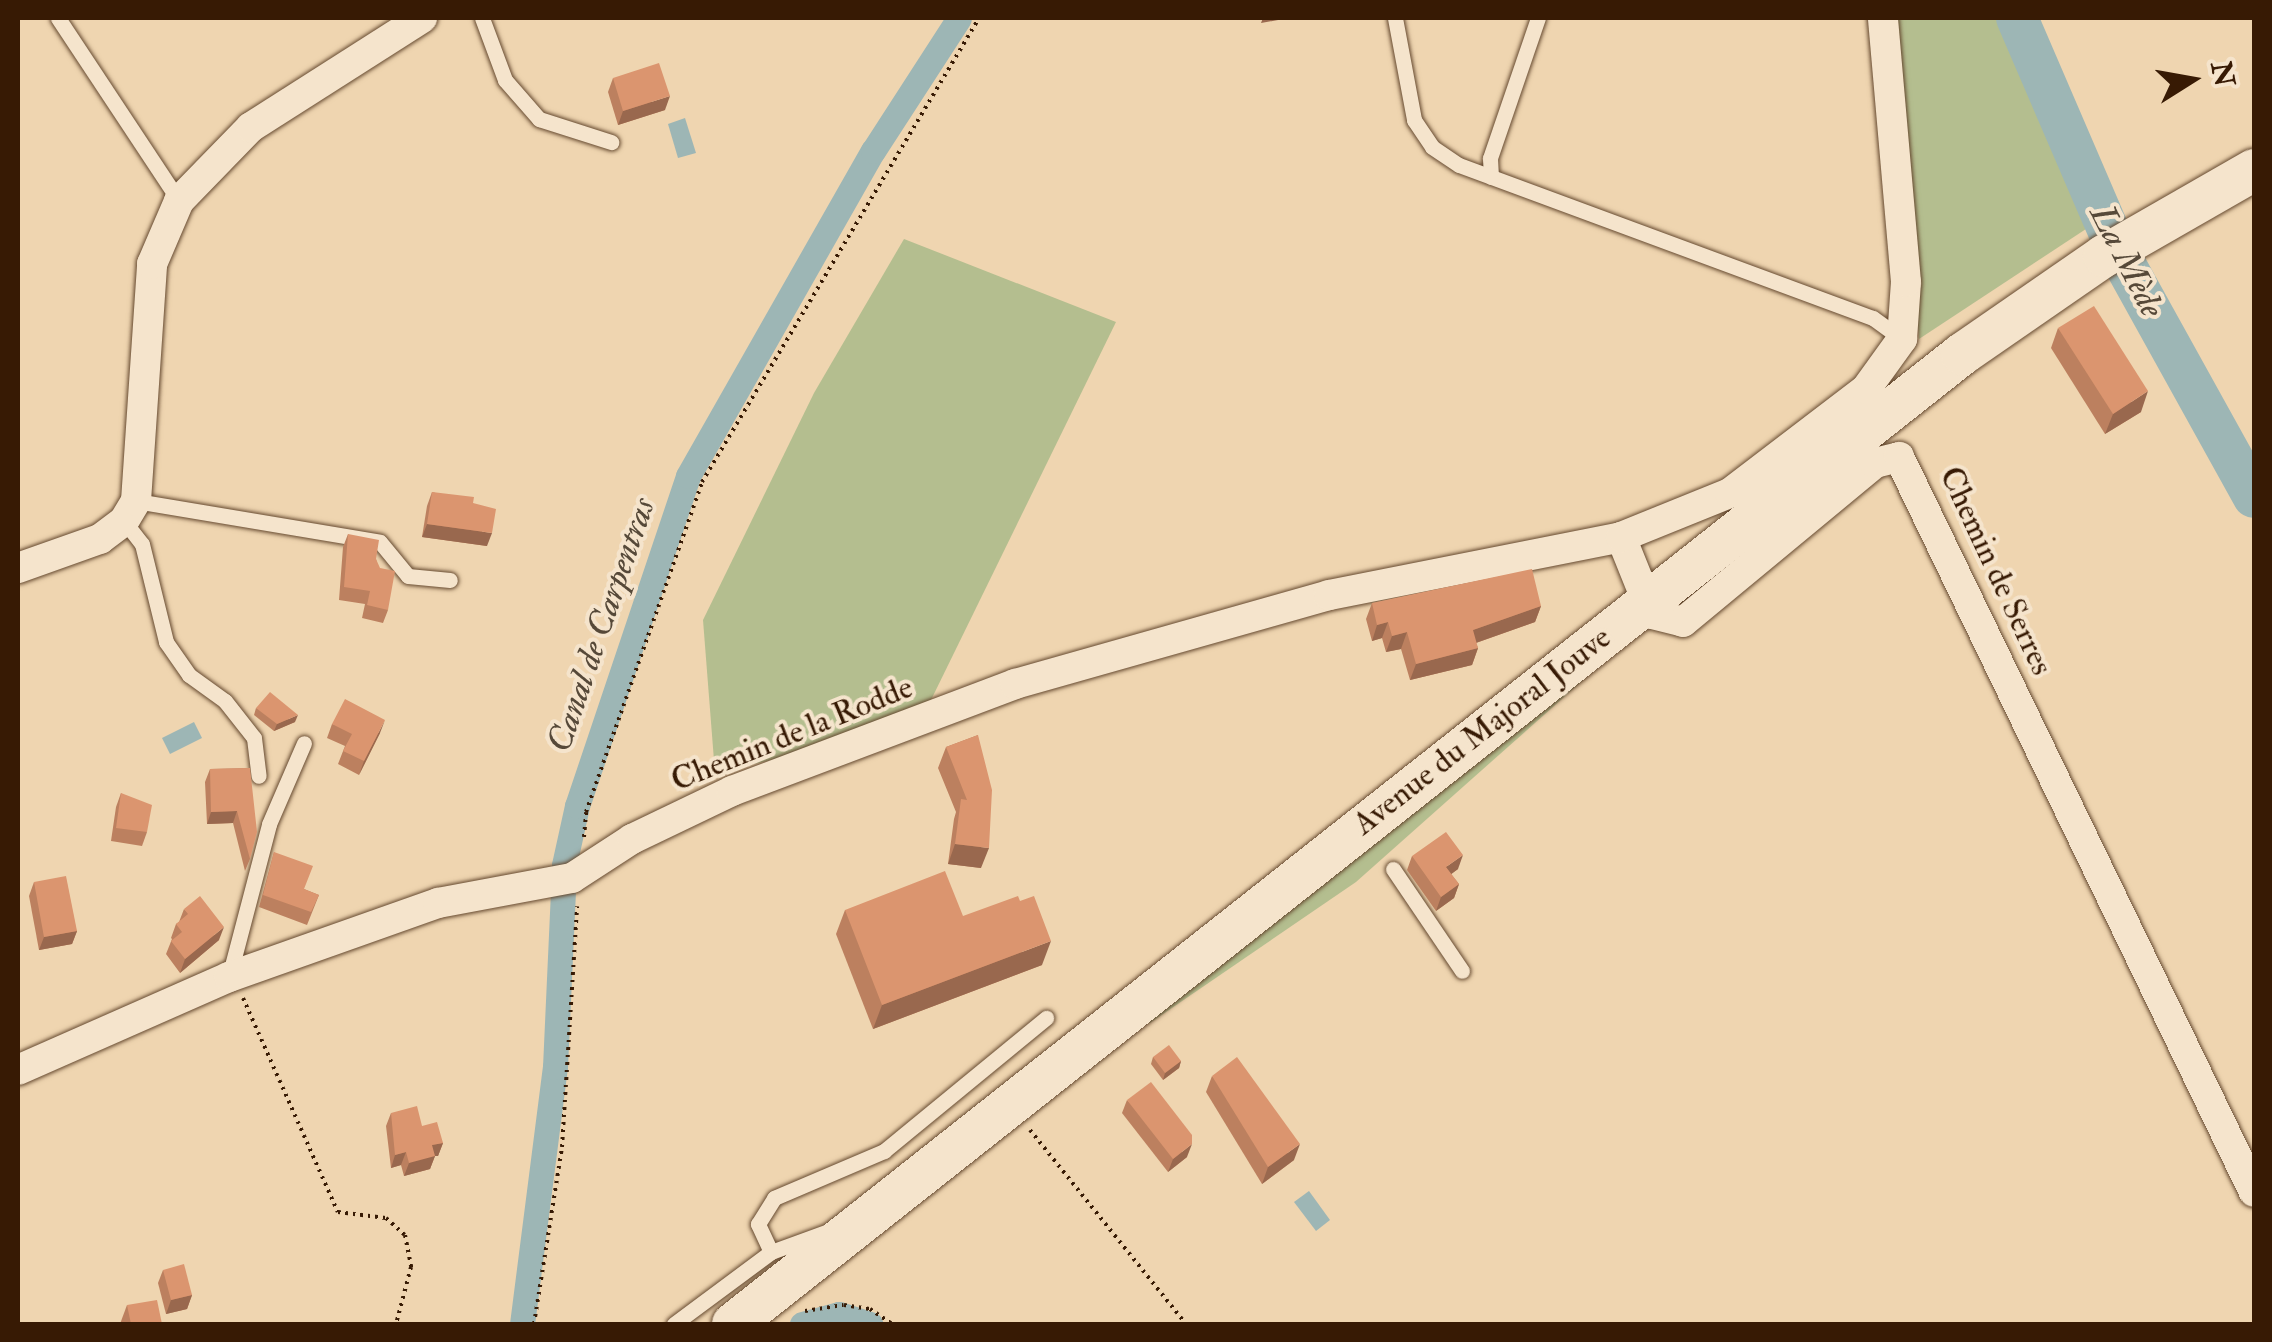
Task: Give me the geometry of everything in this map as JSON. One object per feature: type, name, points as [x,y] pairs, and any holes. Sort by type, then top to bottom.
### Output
[{"type":"main road","name":"Avenue du Majoral Jouve","points":[[733,1324],[1008,1102],[1962,354],[2104,256],[2254,170]]},
{"type":"street","points":[[18,568],[100,539],[130,511],[152,264],[179,201],[251,127],[422,18]]},
{"type":"street","points":[[1644,603],[1621,537],[1730,493],[1866,389],[1902,338],[1906,282],[1883,18]]},
{"type":"street","name":"Chemin de Serres","points":[[1644,603],[1665,622],[1697,615],[1874,463],[1900,457],[2254,1192]]},
{"type":"street","name":"Chemin de la Rodde","points":[[18,1070],[230,977],[438,903],[567,880],[632,839],[732,791],[1014,684],[1329,595],[1621,537]]},
{"type":"lane","points":[[58,18],[179,201]]},
{"type":"lane","points":[[482,18],[504,80],[538,119],[611,142]]},
{"type":"lane","points":[[1395,18],[1414,120],[1432,147],[1491,177],[1873,318],[1902,338]]},
{"type":"lane","points":[[1491,177],[1490,158],[1538,18]]},
{"type":"lane","points":[[259,776],[254,738],[226,700],[189,675],[166,642],[130,511],[380,542],[408,576],[450,580]]},
{"type":"lane","points":[[230,977],[270,824],[304,743]]},
{"type":"lane","points":[[1393,869],[1462,971]]},
{"type":"lane","points":[[771,1252],[758,1224],[774,1198],[884,1151],[1046,1018]]},
{"type":"lane","points":[[674,1324],[771,1252],[858,1221]]},
{"type":"path","points":[[534,1324],[562,1147],[567,880],[586,812],[702,482],[979,18]]},
{"type":"path","points":[[230,977],[258,1019],[338,1212],[386,1218],[405,1235],[412,1267],[396,1324]]},
{"type":"path","points":[[1008,1102],[1186,1324]]},
{"type":"path","points":[[793,1318],[821,1306],[844,1305],[870,1309],[892,1324]]},
{"type":"green space","points":[[1891,18],[2003,18],[2089,227],[1919,339]]},
{"type":"green space","points":[[904,239],[1116,322],[931,700],[780,758],[715,773],[703,620],[814,393]]},
{"type":"green space","points":[[1590,674],[1356,882],[1150,1023],[1144,1020]]},
{"type":"water","points":[[685,118],[696,153],[678,158],[668,124]]},
{"type":"water","points":[[194,722],[202,738],[170,754],[162,738]]},
{"type":"water","points":[[1309,1191],[1330,1220],[1316,1231],[1294,1202]]},
{"type":"building","points":[[659,63],[670,96],[623,111],[613,78]]},
{"type":"building","points":[[2094,306],[2148,391],[2113,414],[2058,328]]},
{"type":"building","points":[[432,492],[474,497],[473,503],[496,509],[492,533],[427,524]]},
{"type":"building","points":[[348,534],[379,540],[376,559],[380,568],[395,571],[388,610],[367,605],[370,591],[344,587]]},
{"type":"building","points":[[1532,569],[1541,606],[1473,630],[1478,648],[1416,664],[1407,632],[1392,636],[1388,622],[1377,625],[1372,603]]},
{"type":"building","points":[[270,692],[298,715],[277,724],[256,708]]},
{"type":"building","points":[[345,699],[385,720],[364,761],[343,751],[352,734],[332,724]]},
{"type":"building","points":[[978,735],[992,790],[989,848],[955,844],[961,799],[967,800],[946,747]]},
{"type":"building","points":[[250,768],[257,832],[250,859],[237,811],[211,812],[210,769]]},
{"type":"building","points":[[121,793],[152,805],[147,832],[116,828]]},
{"type":"building","points":[[1446,832],[1463,855],[1446,867],[1459,884],[1441,897],[1412,856]]},
{"type":"building","points":[[274,852],[313,866],[304,889],[319,895],[311,912],[263,895]]},
{"type":"building","points":[[945,871],[963,916],[1018,896],[1020,901],[1034,896],[1051,941],[882,1005],[845,910]]},
{"type":"building","points":[[66,876],[77,931],[44,937],[34,882]]},
{"type":"building","points":[[200,896],[224,927],[185,959],[171,941],[182,932],[176,924],[188,914],[184,909]]},
{"type":"building","points":[[1169,1045],[1181,1061],[1165,1073],[1153,1057]]},
{"type":"building","points":[[1237,1057],[1300,1144],[1268,1167],[1212,1076]]},
{"type":"building","points":[[1151,1082],[1192,1135],[1192,1144],[1173,1159],[1127,1100]]},
{"type":"building","points":[[417,1106],[422,1126],[437,1122],[443,1143],[432,1145],[435,1156],[409,1163],[406,1152],[395,1155],[391,1113]]},
{"type":"building","points":[[184,1264],[192,1295],[171,1300],[163,1270]]},
{"type":"building","points":[[157,1300],[162,1324],[131,1324],[127,1305]]},
{"type":"waterway","name":"Canal de Carpentras","points":[[522,1324],[555,1067],[564,865],[577,806],[688,476],[873,151],[959,18]]},
{"type":"waterway","name":"La Mède","points":[[2017,18],[2118,252],[2254,497]]},
{"type":"waterway","name":"Canal de Carpentras","points":[[802,1324],[839,1314],[870,1324]]}]
